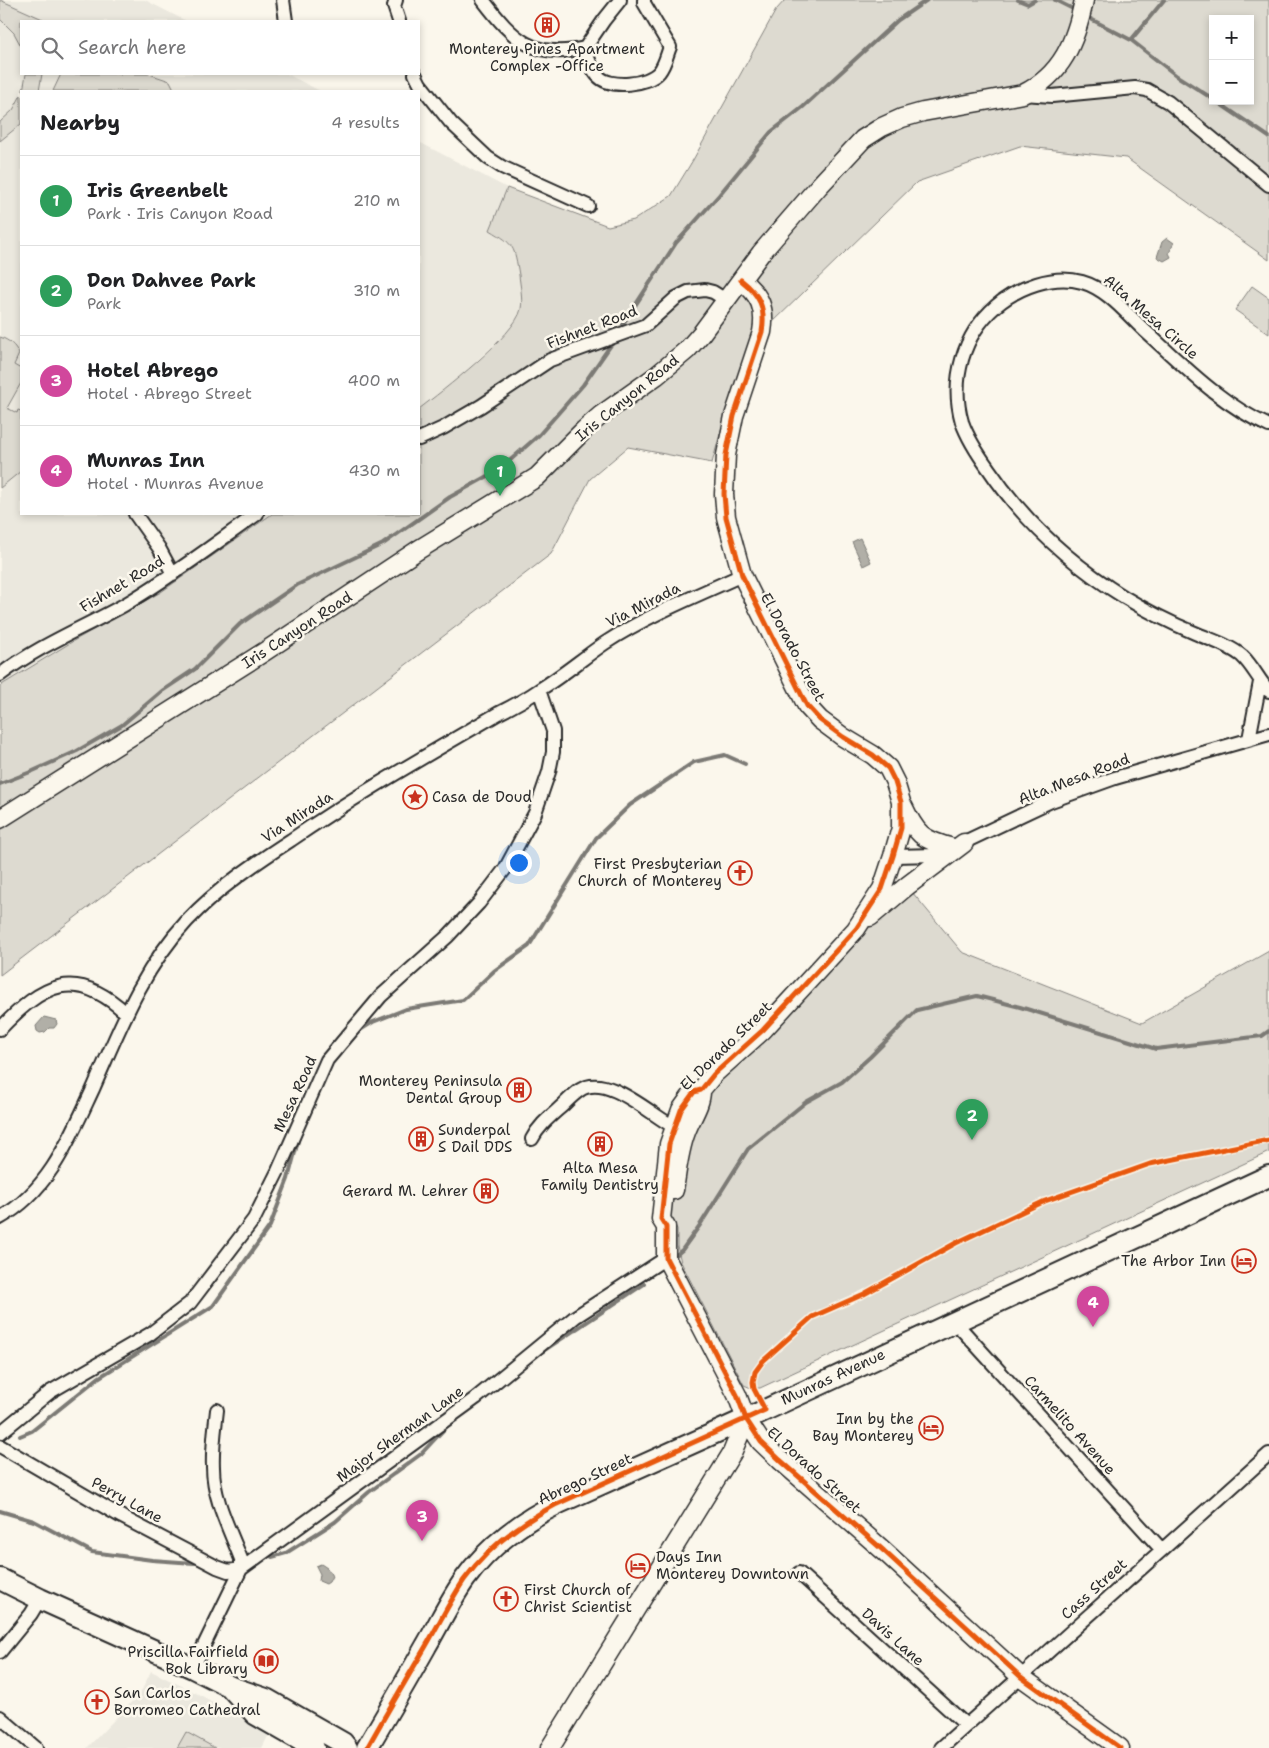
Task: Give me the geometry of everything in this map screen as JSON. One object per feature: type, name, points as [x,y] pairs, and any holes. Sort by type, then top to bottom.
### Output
[{"type":"main road","name":"Munras Avenue","points":[[746,1419],[1269,1176]]},
{"type":"main road","name":"Abrego Street","points":[[367,1748],[465,1578],[490,1551],[528,1521],[555,1505],[746,1419]]},
{"type":"main road","points":[[0,1579],[40,1600],[193,1668],[231,1687],[266,1699],[343,1743],[347,1748]]},
{"type":"main road","points":[[231,1687],[255,1714],[314,1748]]},
{"type":"street","points":[[283,0],[286,20]]},
{"type":"street","points":[[396,0],[394,6],[399,20]]},
{"type":"street","points":[[483,0],[515,36],[533,47],[552,52],[573,51],[585,48],[620,0]]},
{"type":"street","name":"Iris Canyon Road","points":[[0,820],[264,652],[418,550],[537,477],[584,430],[656,376],[686,350],[701,334],[761,253],[863,139],[882,127],[902,118],[923,112],[1023,94],[1036,88],[1060,66],[1079,24],[1084,0]]},
{"type":"street","points":[[585,48],[598,76],[611,84],[630,84],[647,81],[659,72],[670,47],[642,1]]},
{"type":"street","points":[[416,75],[420,84],[451,123],[488,158],[502,168],[588,206]]},
{"type":"street","points":[[1023,94],[1052,96],[1135,88],[1147,90],[1168,102],[1269,186]]},
{"type":"street","name":"Alta Mesa Circle","points":[[1249,739],[1265,687],[1252,668],[1243,657],[1226,646],[1177,625],[1125,598],[1084,570],[1047,538],[993,477],[968,436],[958,400],[960,365],[971,337],[997,305],[1014,293],[1037,284],[1051,280],[1068,279],[1082,282],[1103,292],[1231,406],[1269,426]]},
{"type":"street","name":"El Dorado Street","points":[[666,1227],[661,1220],[666,1162],[674,1127],[681,1110],[694,1092],[700,1090],[714,1074],[769,1024],[856,929],[882,889],[901,828],[901,802],[895,782],[888,768],[873,755],[828,726],[807,706],[742,575],[729,532],[724,494],[726,455],[734,416],[764,323],[763,309],[757,295],[741,280]]},
{"type":"street","name":"Fishnet Road","points":[[420,438],[443,428],[481,406],[550,360],[646,325],[676,298],[688,292],[705,290],[713,292],[726,300]]},
{"type":"street","points":[[136,515],[159,548],[173,574]]},
{"type":"street","name":"Fishnet Road","points":[[0,675],[55,640],[124,604],[173,574],[256,515]]},
{"type":"street","name":"Via Mirada","points":[[0,1218],[31,1196],[60,1158],[74,1131],[126,1013],[151,966],[169,941],[188,920],[243,872],[315,823],[388,778],[539,690],[606,643],[639,623],[742,575]]},
{"type":"street","name":"Mesa Road","points":[[0,1433],[50,1392],[150,1334],[190,1303],[254,1219],[278,1171],[327,1060],[381,996],[448,936],[479,903],[505,869],[535,813],[549,772],[553,752],[553,731],[539,690]]},
{"type":"street","name":"Alta Mesa Road","points":[[893,856],[937,855],[1069,794],[1115,778],[1269,734]]},
{"type":"street","points":[[901,802],[915,830],[927,839],[958,846]]},
{"type":"street","points":[[856,929],[958,846]]},
{"type":"street","points":[[0,1029],[14,1014],[34,999],[48,990],[66,985],[86,987],[98,992],[126,1013]]},
{"type":"street","points":[[532,1140],[537,1129],[580,1089],[601,1085],[624,1095],[679,1132],[674,1156],[678,1166]]},
{"type":"street","name":"El Dorado Street","points":[[700,1090],[701,1098],[686,1131],[678,1166],[670,1220],[666,1227],[666,1258],[737,1396],[746,1419],[761,1442],[884,1551],[1021,1677],[1120,1748]]},
{"type":"street","name":"Major Sherman Lane","points":[[193,1668],[242,1569],[476,1398],[575,1317],[666,1258]]},
{"type":"street","name":"Carmelito Avenue","points":[[954,1321],[1162,1550]]},
{"type":"street","points":[[217,1410],[214,1441],[216,1492],[242,1559],[242,1569]]},
{"type":"street","points":[[550,1748],[732,1453],[746,1419]]},
{"type":"street","name":"Perry Lane","points":[[0,1446],[122,1517],[217,1567],[228,1571],[242,1569]]},
{"type":"street","name":"Cass Street","points":[[942,1748],[1269,1454]]},
{"type":"street","name":"Davis Lane","points":[[799,1573],[966,1725]]},
{"type":"street","points":[[0,1652],[40,1600]]},
{"type":"street","points":[[0,1717],[36,1748]]},
{"type":"shaded area","points":[[0,0],[145,0],[184,20],[20,20],[20,75],[289,75],[318,90],[20,90],[20,515],[271,515],[161,592],[75,640],[0,686]]},
{"type":"shaded area","points":[[0,0],[45,20],[20,20],[20,44],[14,33],[0,19]]},
{"type":"shaded area","points":[[785,0],[1269,0],[1269,260],[1126,158],[1020,146],[917,182],[770,325],[758,333],[727,409],[712,463],[628,447],[590,479],[551,554],[0,975],[0,686],[75,640],[161,592],[271,515],[420,515],[420,408],[460,377],[492,348],[516,320],[521,309],[522,300],[514,252],[509,243],[490,230],[507,188],[608,226],[634,220],[671,196],[776,10]]},
{"type":"shaded area","points":[[26,75],[42,75],[39,90],[23,90]]},
{"type":"shaded area","points":[[61,75],[152,75],[170,81],[174,89],[174,90],[53,90]]},
{"type":"shaded area","points":[[20,97],[20,125],[0,141],[0,122],[13,110]]},
{"type":"shaded area","points":[[420,143],[507,188],[490,230],[515,249],[521,287],[521,309],[512,327],[458,379],[420,408]]},
{"type":"shaded area","points":[[1167,238],[1174,243],[1169,253],[1171,257],[1164,261],[1157,257],[1162,242]]},
{"type":"shaded area","points":[[1252,286],[1269,298],[1269,334],[1235,310]]},
{"type":"shaded area","points":[[0,337],[11,343],[19,354],[14,365],[20,368],[20,385],[7,408],[17,413],[18,410],[20,411],[20,472],[0,488]]},
{"type":"shaded area","points":[[860,538],[871,562],[863,566],[852,542]]},
{"type":"shaded area","points":[[907,886],[962,952],[1142,1023],[1269,951],[1269,1152],[760,1388],[751,1388],[744,1385],[681,1262],[677,1246],[677,1229],[667,1212],[696,1098]]},
{"type":"shaded area","points":[[44,1017],[56,1020],[57,1024],[54,1028],[49,1028],[45,1032],[40,1033],[37,1031],[36,1026]]},
{"type":"shaded area","points":[[321,1564],[327,1568],[332,1576],[326,1584],[319,1581],[320,1574],[316,1566]]},
{"type":"shaded area","points":[[151,1671],[202,1696],[269,1734],[262,1748],[87,1748],[141,1692]]},
{"type":"shaded area","points":[[186,1732],[215,1748],[177,1748]]},
{"type":"waterway","points":[[623,324],[676,243],[771,132],[803,107],[898,20],[927,0]]},
{"type":"waterway","points":[[1018,0],[1028,4],[1035,0]]},
{"type":"waterway","points":[[1055,0],[1077,11]]},
{"type":"waterway","points":[[1131,40],[1164,0]]},
{"type":"waterway","points":[[1085,16],[1131,40],[1177,76],[1209,96]]},
{"type":"waterway","points":[[1222,105],[1269,137]]},
{"type":"waterway","points":[[0,784],[77,751],[122,725],[162,691],[195,669],[240,624],[297,585],[383,544],[450,497],[499,470],[539,435],[583,385],[613,342]]},
{"type":"waterway","points":[[357,1032],[373,1022],[406,1009],[463,1000],[494,971],[529,946],[596,838],[630,805],[694,762],[725,755],[745,764]]},
{"type":"waterway","points":[[675,1256],[682,1250],[700,1225],[748,1149],[806,1102],[842,1082],[917,1010],[977,996],[1020,1007],[1156,1049],[1262,1036],[1269,1031]]},
{"type":"waterway","points":[[20,1436],[32,1431],[98,1378],[213,1306],[270,1226],[288,1179],[299,1137]]},
{"type":"waterway","points":[[540,1353],[644,1284]]},
{"type":"waterway","points":[[272,1557],[286,1553],[335,1522],[369,1492],[421,1454],[448,1425]]},
{"type":"waterway","points":[[0,1511],[34,1521],[92,1552],[152,1560],[194,1563]]},
{"type":"cycle path","points":[[741,280],[757,297],[763,316],[762,332],[734,416],[726,455],[724,494],[726,517],[742,575],[807,706],[820,720],[843,737],[873,755],[888,768],[895,782],[901,802],[901,828],[882,889],[856,929],[763,1030],[714,1074],[701,1090],[694,1092],[681,1110],[669,1144],[661,1219],[666,1227],[666,1258],[737,1395],[746,1419],[761,1442],[884,1551],[1021,1677],[1120,1748]]},
{"type":"cycle path","points":[[367,1748],[459,1588],[483,1557],[517,1528],[555,1505],[765,1410],[754,1389],[755,1372],[763,1361],[812,1317],[864,1294],[956,1243],[1045,1201],[1150,1164],[1269,1140]]},
{"type":"place","name":"Monterey Pines Apartment Complex -Office","points":[[547,25]]},
{"type":"place","name":"Iris Greenbelt","points":[[500,496]]},
{"type":"place","name":"Casa de Doud","points":[[415,797]]},
{"type":"place","name":"First Presbyterian Church of Monterey","points":[[740,873]]},
{"type":"place","name":"Monterey Peninsula Dental Group","points":[[519,1090]]},
{"type":"place","name":"Sunderpal S Dail DDS","points":[[421,1139]]},
{"type":"place","name":"Don Dahvee Park","points":[[972,1140]]},
{"type":"place","name":"Alta Mesa Family Dentistry","points":[[600,1144]]},
{"type":"place","name":"Gerard M. Lehrer","points":[[486,1191]]},
{"type":"place","name":"The Arbor Inn","points":[[1244,1261]]},
{"type":"place","name":"Munras Inn","points":[[1093,1327]]},
{"type":"place","name":"Inn by the Bay Monterey","points":[[931,1428]]},
{"type":"place","name":"Hotel Abrego","points":[[422,1541]]},
{"type":"place","name":"Days Inn Monterey Downtown","points":[[638,1566]]},
{"type":"place","name":"First Church of Christ Scientist","points":[[506,1599]]},
{"type":"place","name":"Priscilla Fairfield Bok Library","points":[[266,1661]]},
{"type":"place","name":"San Carlos Borromeo Cathedral","points":[[97,1702]]}]
